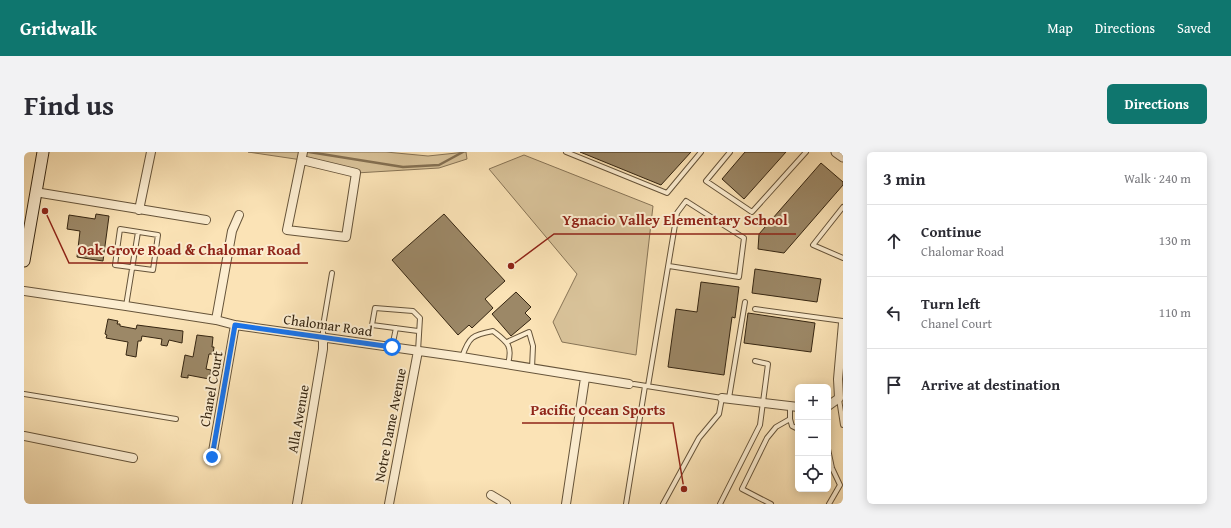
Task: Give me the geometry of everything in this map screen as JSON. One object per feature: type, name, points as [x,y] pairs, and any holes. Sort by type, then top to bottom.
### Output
[{"type":"main road","points":[[24,261],[43,152]]},
{"type":"street","points":[[139,210],[151,152]]},
{"type":"street","points":[[836,152],[843,156]]},
{"type":"street","points":[[302,156],[356,174],[346,237],[287,230],[302,156]]},
{"type":"street","points":[[35,192],[206,220]]},
{"type":"street","points":[[216,320],[232,231],[239,215]]},
{"type":"street","name":"Chalomar Road","points":[[24,291],[216,320],[235,325],[462,357],[585,378],[632,384]]},
{"type":"street","points":[[831,405],[841,400],[838,379],[843,322]]},
{"type":"street","name":"Chanel Court","points":[[212,457],[235,325]]},
{"type":"street","name":"Alla Avenue","points":[[297,504],[323,349],[323,338]]},
{"type":"street","name":"Notre Dame Avenue","points":[[389,504],[418,351]]},
{"type":"street","points":[[566,504],[585,378]]},
{"type":"street","points":[[726,398],[794,407]]},
{"type":"street","points":[[24,436],[133,458]]},
{"type":"street","points":[[491,495],[506,504]]},
{"type":"lane","points":[[566,152],[575,154],[667,193],[701,152]]},
{"type":"lane","points":[[730,152],[706,181],[752,212],[806,152]]},
{"type":"lane","points":[[626,504],[677,213],[686,201],[744,238],[739,277],[668,266]]},
{"type":"lane","points":[[843,207],[813,245],[843,258]]},
{"type":"lane","points":[[120,229],[158,234],[153,270],[134,268],[115,265],[120,229]]},
{"type":"lane","points":[[126,306],[134,268],[138,232]]},
{"type":"lane","points":[[323,338],[323,326],[332,273]]},
{"type":"lane","points":[[663,504],[700,438],[719,414],[726,398],[745,302]]},
{"type":"lane","points":[[418,331],[372,325],[375,308],[413,311],[420,318],[418,331],[418,351]]},
{"type":"lane","points":[[755,309],[843,322]]},
{"type":"lane","points":[[392,347],[396,328]]},
{"type":"lane","points":[[462,357],[468,342],[480,334],[493,331],[507,342],[510,355],[508,364]]},
{"type":"lane","points":[[507,342],[529,332],[533,346],[532,368]]},
{"type":"lane","points":[[720,504],[760,425],[768,364],[755,361]]},
{"type":"lane","points":[[632,384],[726,398]]},
{"type":"lane","points":[[24,394],[176,418]]},
{"type":"lane","points":[[841,400],[843,425]]},
{"type":"lane","points":[[794,407],[790,419],[792,426],[795,428]]},
{"type":"lane","points":[[771,504],[742,489],[767,438],[776,428],[790,419]]},
{"type":"lane","points":[[829,456],[832,468],[840,485],[829,504]]},
{"type":"shaded area","points":[[248,152],[386,152],[428,156],[466,152],[467,159],[439,168],[356,173],[302,160]]},
{"type":"shaded area","points":[[524,155],[653,206],[636,355],[562,342],[553,322],[577,274],[489,169]]},
{"type":"building","points":[[580,152],[691,152],[661,185]]},
{"type":"building","points":[[745,152],[786,152],[744,199],[722,179]]},
{"type":"building","points":[[821,163],[843,182],[843,185],[784,253],[758,249],[759,234]]},
{"type":"building","points":[[96,214],[109,216],[103,261],[77,257],[80,231],[67,229],[69,215],[95,219]]},
{"type":"building","points":[[444,214],[505,281],[485,299],[493,308],[472,328],[469,325],[458,335],[392,260]]},
{"type":"building","points":[[755,269],[821,279],[817,302],[752,293]]},
{"type":"building","points":[[701,282],[739,287],[735,318],[732,317],[724,375],[668,367],[676,309],[697,312]]},
{"type":"building","points":[[516,292],[531,307],[525,313],[531,319],[511,336],[492,314]]},
{"type":"building","points":[[748,313],[815,323],[811,352],[744,343]]},
{"type":"building","points":[[108,319],[118,321],[117,324],[120,324],[120,326],[136,329],[137,325],[183,331],[182,343],[169,340],[167,346],[161,345],[162,339],[142,336],[141,341],[138,341],[136,357],[126,355],[128,342],[106,338],[107,335],[105,334]]},
{"type":"building","points":[[197,335],[213,337],[213,354],[209,354],[206,369],[211,370],[209,379],[188,375],[188,378],[181,377],[185,355],[193,357]]},
{"type":"waterway","points":[[309,152],[403,167],[439,165],[463,152]]},
{"type":"place","name":"Oak Grove Road & Chalomar Road","points":[[45,211]]},
{"type":"place","name":"Ygnacio Valley Elementary School","points":[[511,266]]},
{"type":"place","name":"Pacific Ocean Sports","points":[[684,489]]},
{"type":"route","points":[[212,457],[235,325],[392,347]]}]
